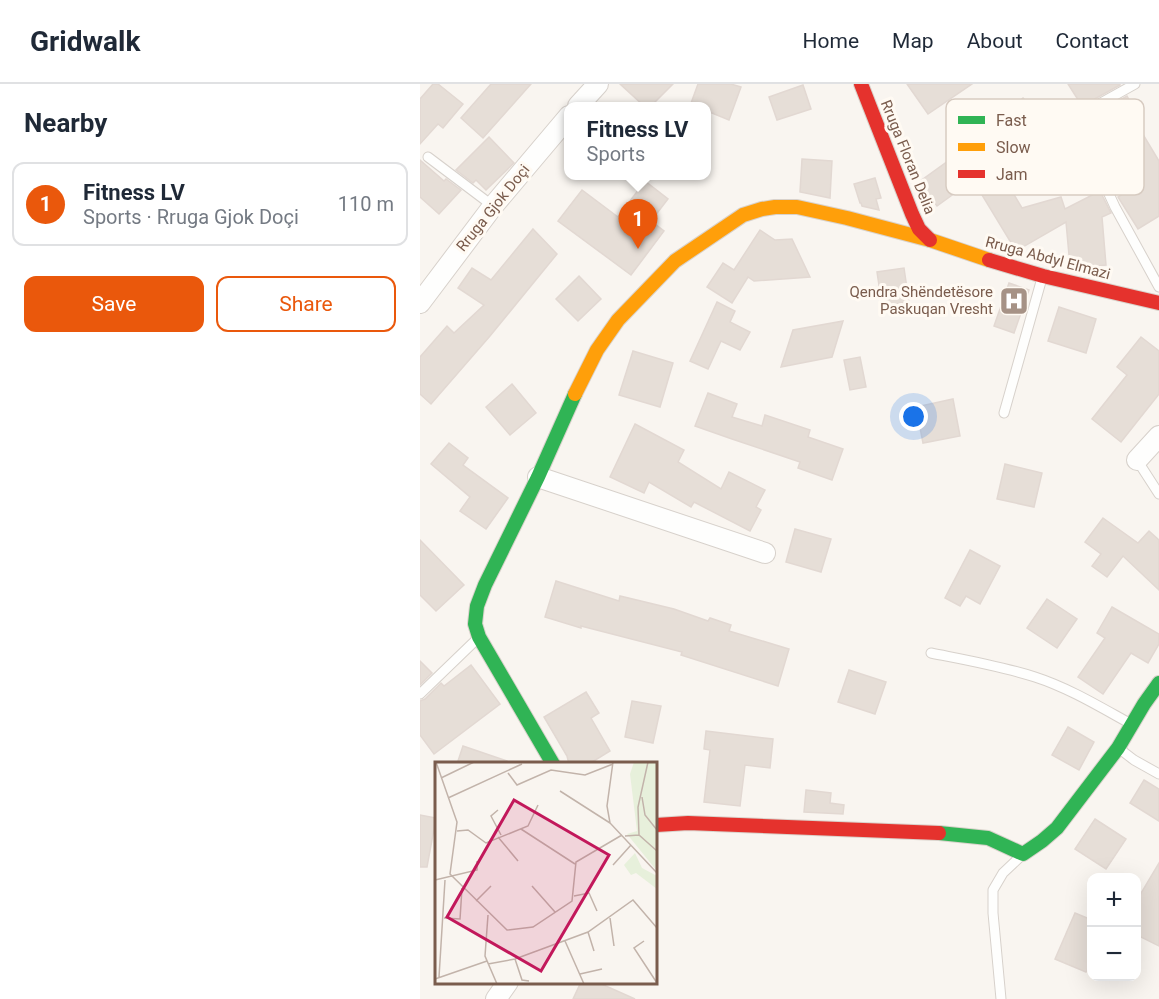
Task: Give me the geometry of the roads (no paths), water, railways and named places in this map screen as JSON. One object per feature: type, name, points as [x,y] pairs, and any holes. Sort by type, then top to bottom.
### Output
[{"type":"street","points":[[582,102],[598,84]]},
{"type":"street","name":"Rruga Floran Delia","points":[[866,89],[912,214],[919,229],[930,240]]},
{"type":"street","name":"Rruga Gjok Doçi","points":[[420,303],[493,206],[564,122]]},
{"type":"street","name":"Rruga Abdyl Elmazi","points":[[479,637],[475,624],[477,606],[503,546],[597,350],[618,320],[675,261],[742,215],[762,209],[797,207],[930,240],[1043,276],[1159,303]]},
{"type":"street","points":[[1137,460],[1159,436]]},
{"type":"street","points":[[538,477],[765,553]]},
{"type":"street","points":[[479,637],[552,762]]},
{"type":"street","points":[[657,825],[688,823],[955,834],[988,838],[1023,854],[1057,828],[1118,748],[1159,683]]},
{"type":"street","points":[[496,999],[507,984]]},
{"type":"lane","points":[[1108,99],[1135,84]]},
{"type":"lane","points":[[428,157],[493,206]]},
{"type":"lane","points":[[1109,195],[1159,287]]},
{"type":"lane","points":[[1004,413],[1043,276]]},
{"type":"lane","points":[[1137,460],[1159,494]]},
{"type":"lane","points":[[420,694],[479,637]]},
{"type":"lane","points":[[931,653],[994,665],[1037,677],[1076,694],[1132,725]]},
{"type":"lane","points":[[1118,748],[1159,774]]},
{"type":"lane","points":[[1001,999],[993,890],[1003,873],[1023,854]]},
{"type":"place","name":"Fitness LV","points":[[638,249]]},
{"type":"place","name":"Qendra Shëndetësore Paskuqan Vresht","points":[[1014,301]]}]
